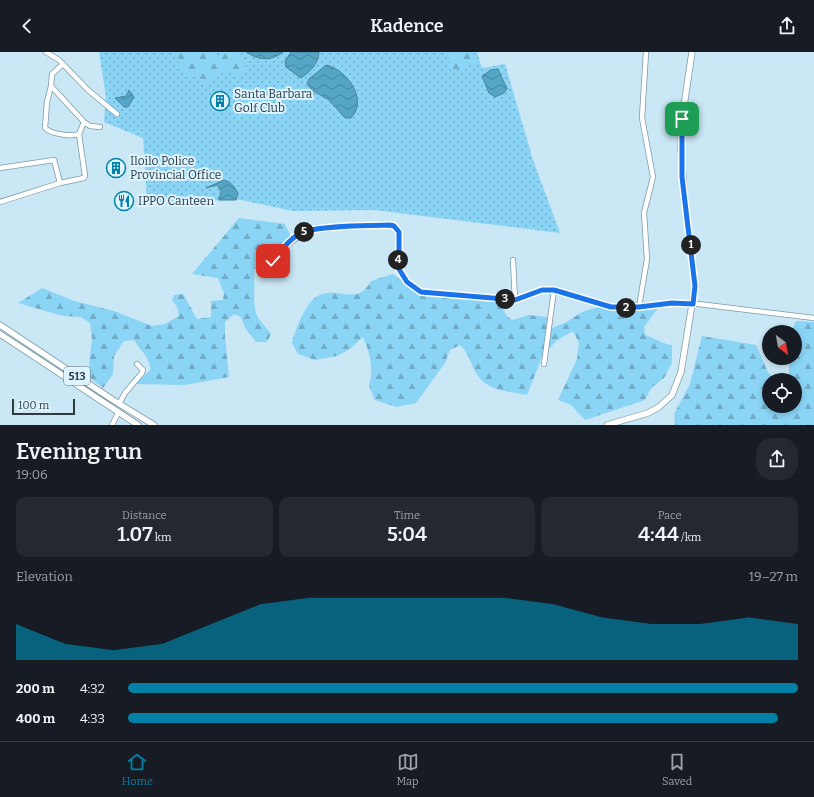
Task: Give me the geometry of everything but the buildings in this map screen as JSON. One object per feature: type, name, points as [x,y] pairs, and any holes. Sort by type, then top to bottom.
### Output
[{"type":"main road","points":[[607,425],[653,411],[665,402],[672,394],[681,372],[695,286],[684,192],[681,148],[682,119],[692,52]]},
{"type":"main road","name":"513","points":[[0,325],[119,404],[154,425]]},
{"type":"main road","name":"513","points":[[0,334],[138,425]]},
{"type":"street","points":[[46,52],[63,64],[88,90],[117,114]]},
{"type":"street","points":[[639,307],[647,259],[644,212],[653,177],[642,118],[646,52]]},
{"type":"street","points":[[63,64],[52,74],[47,102],[45,128],[49,131],[69,135],[79,134]]},
{"type":"street","points":[[51,86],[84,122],[90,126],[100,127]]},
{"type":"street","points":[[0,202],[85,176],[79,134],[84,122]]},
{"type":"street","points":[[0,168],[52,160],[56,163],[60,183]]},
{"type":"street","points":[[260,267],[273,261],[287,245],[306,231],[390,225],[394,226],[399,232],[399,269],[407,282],[413,288],[421,292],[515,300],[542,290],[554,290],[611,307],[639,307],[672,303],[693,304],[814,318]]},
{"type":"street","points":[[513,260],[515,300]]},
{"type":"street","points":[[544,364],[554,290]]},
{"type":"street","points":[[119,404],[125,393],[142,373],[143,370],[137,364]]},
{"type":"street","points":[[112,425],[118,413]]},
{"type":"green space","points":[[99,52],[477,52],[482,68],[505,64],[533,160],[560,233],[374,210],[293,211],[241,200],[147,202],[143,138],[104,122],[106,97]]},
{"type":"green space","points":[[174,52],[212,52],[217,58],[228,52],[240,52],[247,61],[243,77],[226,70],[216,79],[205,83],[196,76],[185,76]]},
{"type":"green space","points":[[446,52],[473,52],[476,63],[460,69],[453,69]]},
{"type":"green space","points":[[239,218],[285,224],[290,235],[277,258],[261,267],[254,269],[255,309],[259,318],[271,334],[267,342],[256,342],[245,328],[241,317],[234,314],[225,322],[229,377],[185,385],[136,384],[151,369],[146,356],[134,340],[124,341],[114,356],[113,374],[103,388],[88,376],[92,338],[90,323],[81,317],[63,316],[18,303],[42,288],[74,301],[114,311],[152,326],[165,324],[179,316],[177,307],[172,300],[174,295],[183,294],[197,319],[211,317],[211,301],[223,300],[224,293],[218,278],[192,274]]},
{"type":"green space","points":[[393,274],[418,292],[499,299],[506,315],[512,320],[529,315],[547,317],[552,328],[565,323],[582,312],[598,307],[612,309],[661,304],[644,327],[645,335],[672,345],[672,363],[664,378],[651,388],[645,400],[585,420],[571,405],[558,400],[577,359],[579,343],[573,331],[556,341],[542,357],[527,395],[496,389],[483,382],[460,345],[450,350],[445,363],[416,403],[396,407],[375,400],[369,386],[371,367],[368,349],[363,337],[350,349],[337,356],[315,360],[298,354],[292,343],[295,331],[304,312],[316,297],[331,293],[359,293],[365,289],[371,281]]},
{"type":"green space","points":[[796,321],[814,322],[814,425],[675,425],[674,414],[690,384],[702,336],[756,345],[762,358],[762,365],[765,365],[769,373],[762,373],[762,413],[802,413],[802,373],[789,373],[789,365],[802,365],[802,325],[794,325]]},
{"type":"water","points":[[246,52],[283,52],[269,59],[264,59],[255,57]]},
{"type":"water","points":[[291,52],[319,52],[313,67],[301,78],[286,67],[285,61]]},
{"type":"water","points":[[326,65],[341,72],[353,86],[358,102],[356,110],[351,118],[345,118],[329,100],[313,91],[307,84],[309,79]]},
{"type":"water","points":[[498,69],[507,89],[504,93],[495,97],[489,93],[482,76],[491,70]]},
{"type":"water","points":[[129,90],[134,97],[128,107],[124,107],[115,98],[126,96]]},
{"type":"water","points":[[224,180],[234,186],[237,191],[238,193],[236,200],[219,200],[221,191],[217,185],[206,188]]},
{"type":"place","name":"Santa Barbara Golf Club","points":[[220,101]]},
{"type":"place","name":"Iloilo Police Provincial Office","points":[[116,168]]},
{"type":"place","name":"IPPO Canteen","points":[[124,201]]},
{"type":"route","points":[[273,261],[287,245],[306,231],[390,225],[394,226],[399,232],[399,269],[407,282],[413,288],[421,292],[515,300],[542,290],[559,290],[611,307],[626,308],[656,306],[672,303],[693,304],[695,286],[694,268],[682,177],[682,119]]}]
